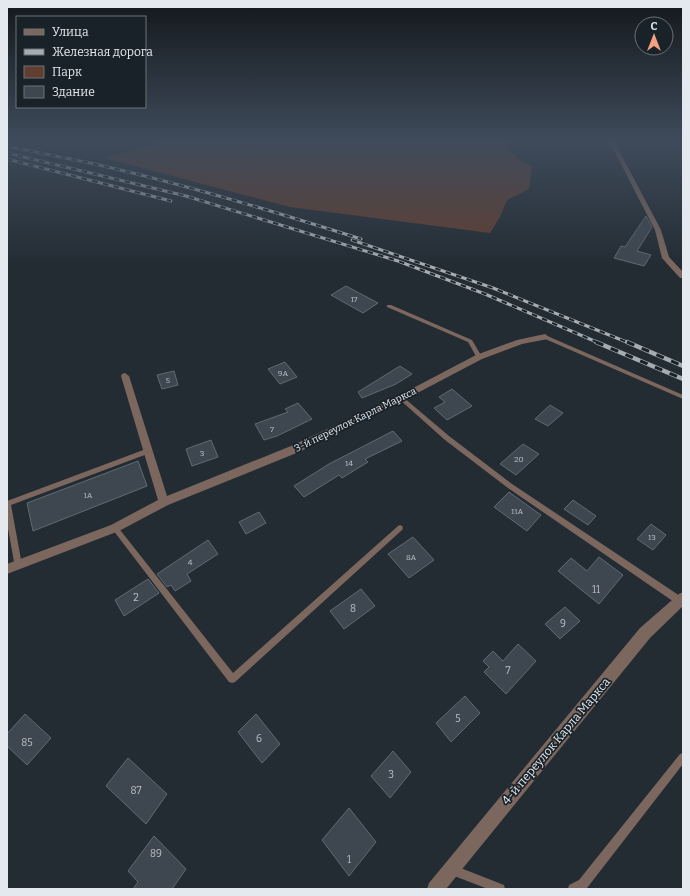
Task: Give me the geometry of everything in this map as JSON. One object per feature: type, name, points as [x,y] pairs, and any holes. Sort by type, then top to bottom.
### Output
[{"type":"street","points":[[633,183],[658,230],[666,258],[683,276]]},
{"type":"street","name":"3-й переулок Карла Маркса","points":[[7,569],[115,528],[164,502],[295,449],[401,398],[479,357],[520,342],[545,337]]},
{"type":"street","points":[[125,376],[164,502]]},
{"type":"street","name":"4-й переулок Карла Маркса","points":[[434,889],[645,633],[682,599]]},
{"type":"lane","points":[[389,306],[470,341],[479,357]]},
{"type":"lane","points":[[545,337],[683,397]]},
{"type":"lane","points":[[401,398],[447,438],[510,486],[682,599]]},
{"type":"lane","points":[[18,565],[7,504],[148,452]]},
{"type":"lane","points":[[115,528],[232,679],[400,528]]},
{"type":"lane","points":[[573,889],[583,884],[683,757]]},
{"type":"lane","points":[[450,869],[500,889]]},
{"type":"green space","points":[[198,183],[530,183],[529,189],[507,200],[500,217],[490,233],[290,207]]},
{"type":"building","points":[[646,216],[652,227],[637,251],[651,255],[644,266],[614,258],[621,246],[625,247]]},
{"type":"building","points":[[346,286],[378,303],[363,313],[331,295]]},
{"type":"building","points":[[285,362],[297,377],[280,384],[268,369]]},
{"type":"building","points":[[400,366],[412,374],[396,384],[362,398],[358,392]]},
{"type":"building","points":[[174,371],[178,385],[162,389],[157,375]]},
{"type":"building","points":[[452,389],[472,406],[447,420],[434,408],[445,402],[439,397]]},
{"type":"building","points":[[298,403],[312,419],[277,436],[264,440],[255,424],[288,412],[285,409]]},
{"type":"building","points":[[550,405],[563,413],[548,426],[535,419]]},
{"type":"building","points":[[393,431],[402,441],[365,459],[368,462],[342,478],[339,475],[304,497],[294,486],[329,464]]},
{"type":"building","points":[[211,440],[218,457],[192,466],[186,449]]},
{"type":"building","points":[[523,444],[539,454],[516,475],[500,464]]},
{"type":"building","points":[[138,461],[147,486],[33,531],[27,503]]},
{"type":"building","points":[[509,492],[541,515],[527,531],[494,507]]},
{"type":"building","points":[[573,500],[596,516],[588,525],[564,509]]},
{"type":"building","points":[[259,512],[266,523],[246,534],[239,522]]},
{"type":"building","points":[[651,524],[666,535],[653,550],[637,539]]},
{"type":"building","points":[[413,537],[434,560],[409,578],[388,554]]},
{"type":"building","points":[[208,540],[218,554],[187,574],[191,581],[175,591],[171,585],[167,587],[157,574]]},
{"type":"building","points":[[599,557],[623,575],[599,604],[558,571],[571,558],[587,571]]},
{"type":"building","points":[[148,579],[159,593],[124,616],[115,600]]},
{"type":"building","points":[[361,589],[375,606],[344,629],[330,611]]},
{"type":"building","points":[[565,607],[580,621],[560,639],[545,624]]},
{"type":"building","points":[[518,644],[536,661],[506,694],[484,672],[489,667],[483,661],[493,651],[503,661]]},
{"type":"building","points":[[465,696],[480,713],[451,742],[436,723]]},
{"type":"building","points":[[25,714],[51,738],[27,765],[7,746],[7,734]]},
{"type":"building","points":[[256,714],[280,744],[262,763],[238,732]]},
{"type":"building","points":[[393,751],[411,772],[390,798],[371,776]]},
{"type":"building","points":[[128,758],[167,794],[146,824],[106,786]]},
{"type":"building","points":[[349,808],[376,842],[349,876],[322,840]]},
{"type":"building","points":[[154,836],[186,869],[172,889],[133,889],[138,882],[128,871]]},
{"type":"railway","points":[[100,183],[171,201]]},
{"type":"railway","points":[[131,183],[186,196],[398,261],[485,294],[599,343]]},
{"type":"railway","points":[[172,183],[361,239]]},
{"type":"railway","points":[[352,240],[493,288],[629,343]]},
{"type":"railway","points":[[596,342],[683,379]]},
{"type":"railway","points":[[627,342],[683,366]]}]
